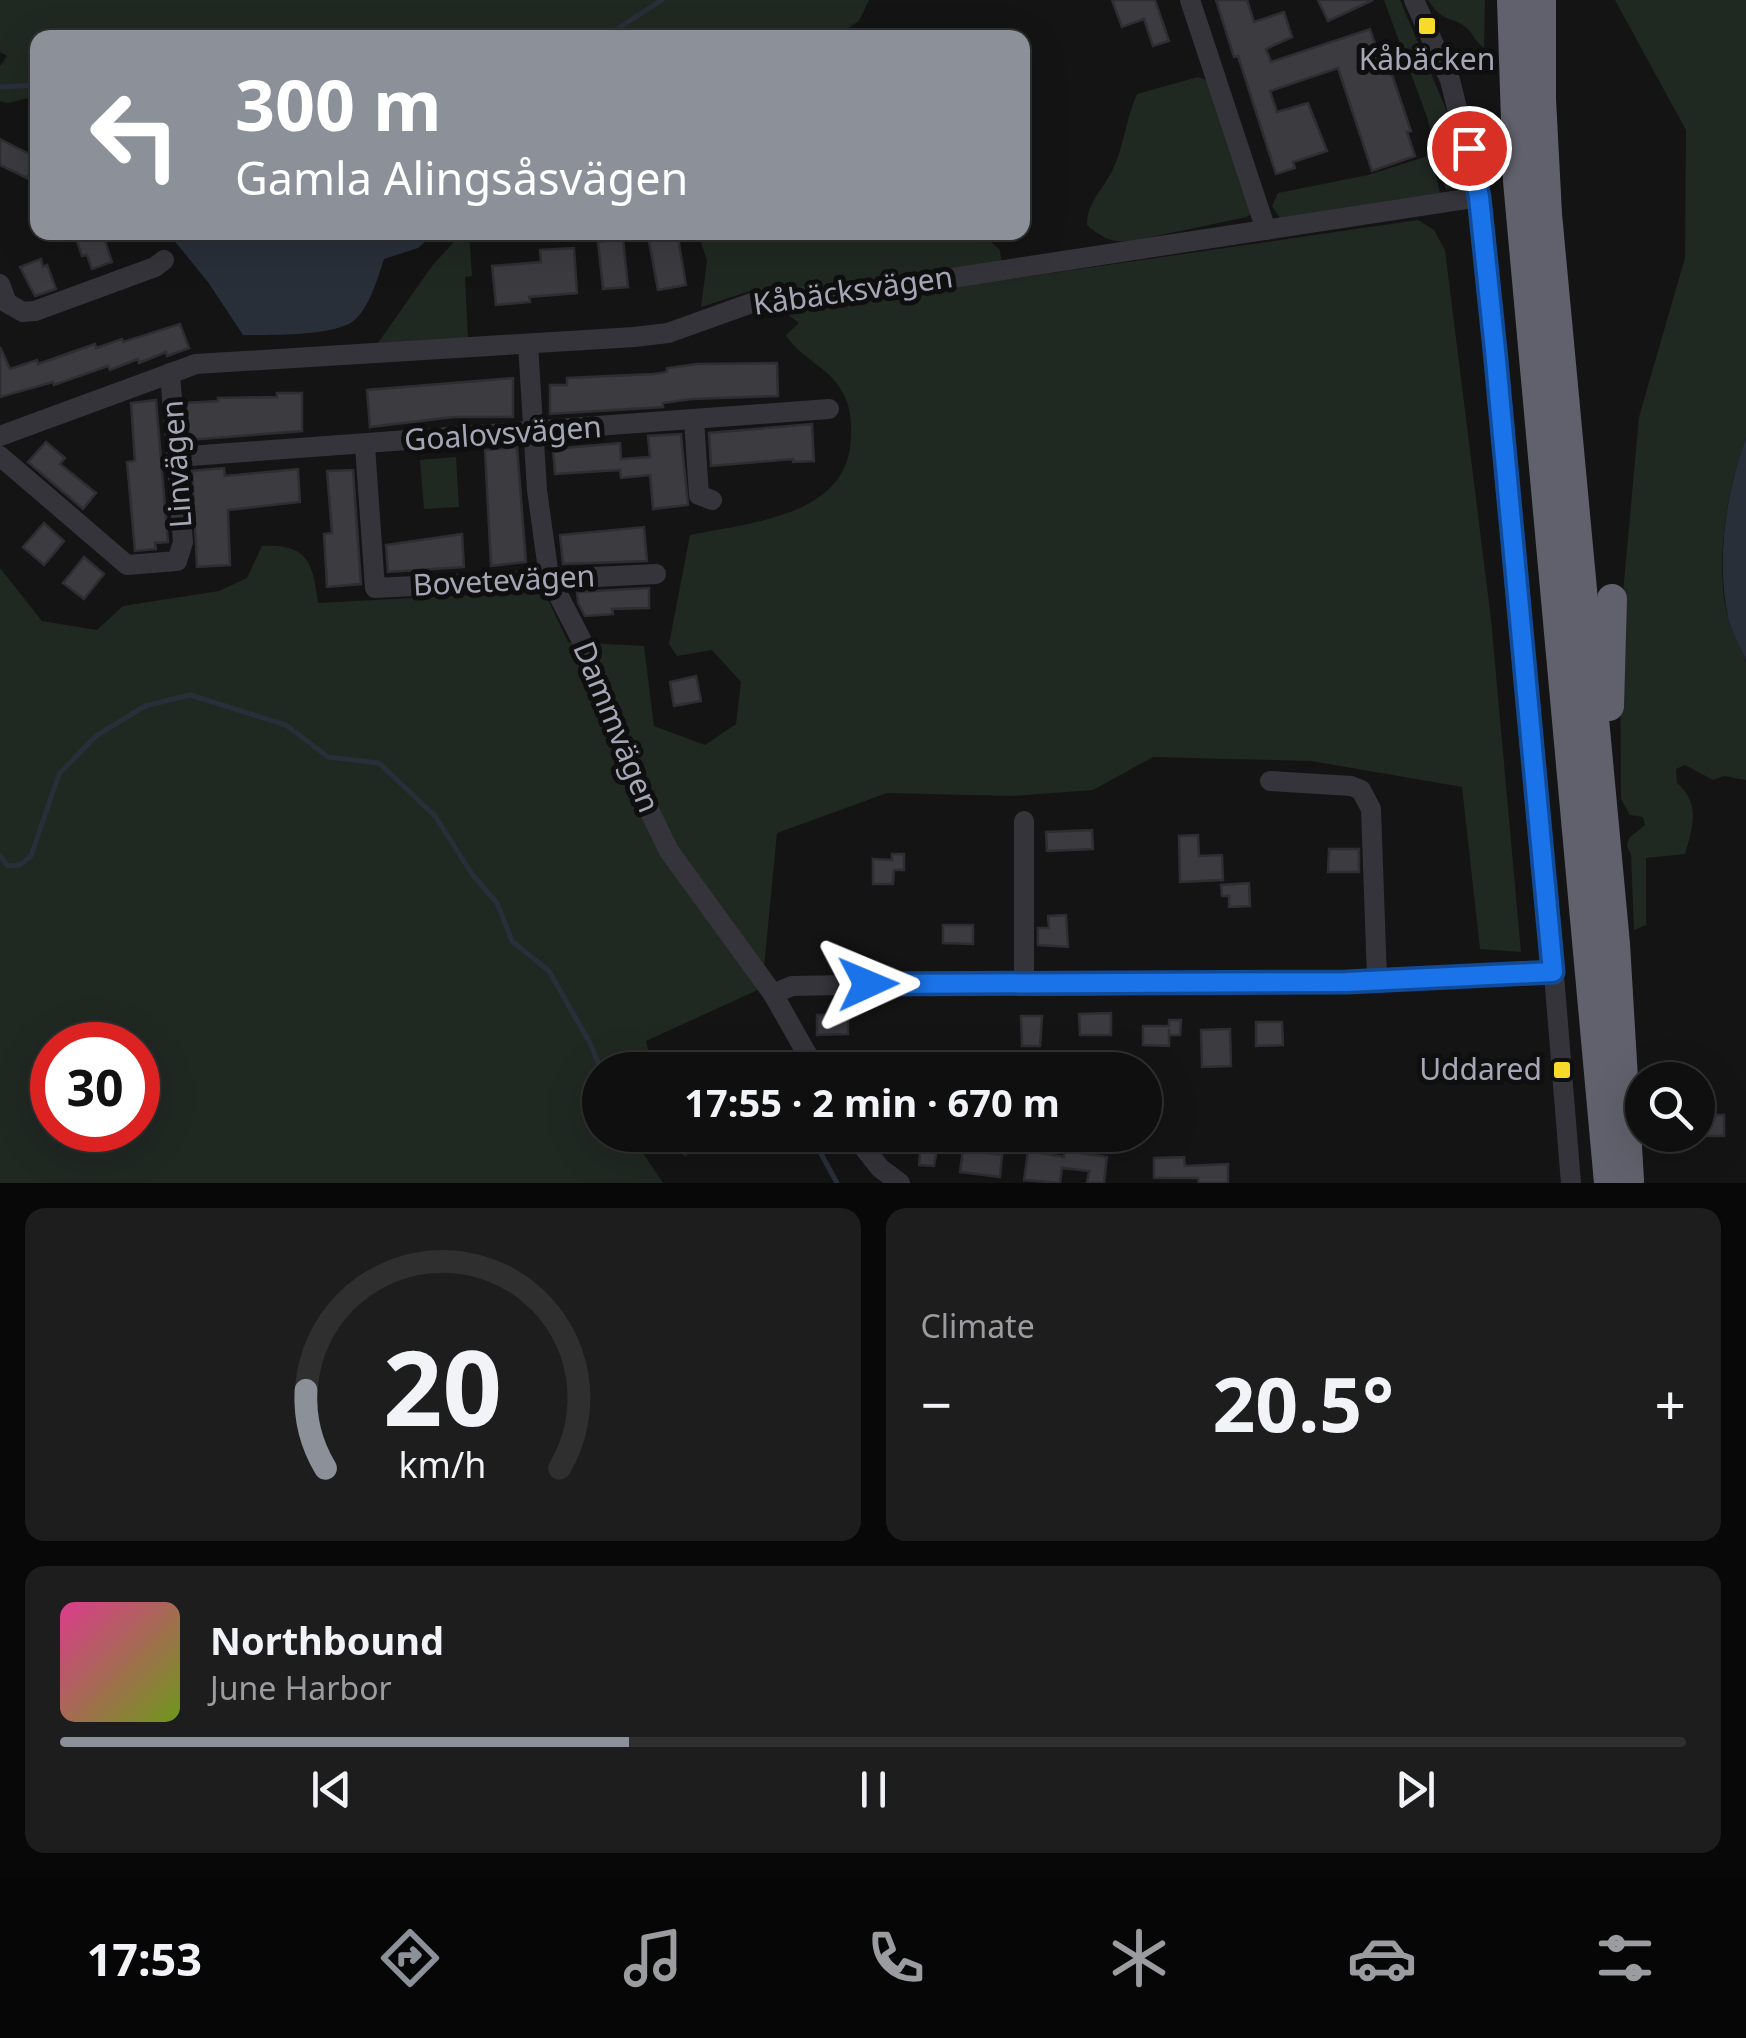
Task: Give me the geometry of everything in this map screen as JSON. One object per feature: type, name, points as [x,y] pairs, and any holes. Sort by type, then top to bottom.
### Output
[{"type":"highway","points":[[1512,0],[1518,181],[1609,1183]]},
{"type":"highway","points":[[1541,0],[1547,214],[1615,944]]},
{"type":"highway","points":[[1612,599],[1608,760],[1629,1183]]},
{"type":"street","points":[[1190,0],[1266,230]]},
{"type":"street","points":[[1414,0],[1450,80],[1479,197],[1571,1183]]},
{"type":"street","name":"Kåbäcksvägen","points":[[0,436],[196,364],[668,333],[763,299],[835,296],[1479,197]]},
{"type":"street","points":[[0,284],[7,304],[23,312],[35,311],[155,267],[164,260]]},
{"type":"street","name":"Dammvägen","points":[[528,344],[542,544],[549,577],[584,644],[627,765],[668,851],[773,994],[806,1052]]},
{"type":"street","name":"Linvägen","points":[[0,456],[127,565],[170,564],[181,555],[170,373]]},
{"type":"street","name":"Goalovsvägen","points":[[176,457],[829,409]]},
{"type":"street","points":[[694,420],[699,495],[712,500]]},
{"type":"street","name":"Bovetevägen","points":[[366,446],[375,588],[656,574]]},
{"type":"street","points":[[1270,781],[1352,786],[1367,798],[1374,837],[1378,979]]},
{"type":"street","points":[[1024,821],[1024,984]]},
{"type":"street","points":[[773,994],[792,986],[1317,983],[1553,972]]},
{"type":"street","points":[[867,1152],[900,1183]]},
{"type":"shaded area","points":[[0,0],[869,0],[859,21],[845,30],[30,30],[30,98],[8,103],[0,101],[0,66],[7,56],[0,52]]},
{"type":"shaded area","points":[[1384,0],[1400,0],[1448,114],[1460,170],[1453,188],[1446,190],[1427,117]]},
{"type":"shaded area","points":[[1428,0],[1485,0],[1484,48],[1468,29],[1439,13]]},
{"type":"shaded area","points":[[1615,0],[1746,0],[1746,438],[1728,504],[1722,577],[1729,621],[1746,664],[1746,780],[1724,776],[1713,780],[1685,765],[1676,769],[1677,783],[1690,799],[1693,816],[1685,854],[1646,858],[1646,925],[1634,930],[1631,854],[1627,846],[1629,838],[1645,825],[1643,817],[1630,815],[1621,799],[1620,626],[1639,417],[1685,258],[1686,130]]},
{"type":"shaded area","points":[[1198,77],[1207,80],[1253,212],[1247,217],[1132,241],[1113,240],[1098,233],[1087,225],[1090,210],[1117,160],[1137,94]]},
{"type":"shaded area","points":[[1431,155],[1440,193],[1280,218],[1272,206],[1278,193],[1368,175]]},
{"type":"shaded area","points":[[1418,220],[1434,230],[1445,250],[1491,619],[1521,952],[1480,949],[1462,787],[1311,761],[1153,757],[1093,790],[1013,796],[887,793],[777,833],[762,988],[646,1041],[649,1052],[582,1052],[582,1152],[642,1152],[663,1183],[0,1183],[0,568],[42,621],[97,630],[123,606],[219,591],[247,578],[262,546],[289,548],[305,558],[314,577],[318,603],[544,591],[568,642],[644,646],[654,726],[705,745],[736,724],[741,682],[712,650],[677,656],[669,644],[690,535],[762,521],[809,503],[829,489],[843,471],[851,428],[849,408],[838,385],[786,335],[799,323],[756,289],[701,307],[707,261],[700,240],[989,240],[1000,250],[1004,280]]},
{"type":"shaded area","points":[[174,240],[427,240],[418,248],[384,259],[368,302],[358,317],[342,327],[283,335],[243,335]]},
{"type":"shaded area","points":[[456,240],[469,240],[472,276],[465,277],[468,338],[378,343],[432,266]]},
{"type":"shaded area","points":[[1746,438],[1746,660],[1729,622],[1723,549],[1728,504]]},
{"type":"shaded area","points":[[456,457],[459,507],[424,509],[420,460]]},
{"type":"building","points":[[1112,0],[1155,0],[1169,41],[1153,46],[1144,19],[1122,27]]},
{"type":"building","points":[[1216,0],[1247,0],[1254,22],[1284,12],[1292,37],[1266,49],[1271,62],[1370,29],[1379,56],[1385,54],[1411,131],[1407,132],[1415,156],[1372,171],[1338,68],[1270,91],[1277,112],[1308,103],[1327,151],[1293,162],[1295,168],[1276,174]]},
{"type":"building","points":[[1318,0],[1373,0],[1328,21]]},
{"type":"building","points":[[0,139],[30,154],[27,178],[0,165]]},
{"type":"building","points":[[77,240],[105,240],[112,262],[92,269],[87,255],[82,256]]},
{"type":"building","points":[[623,240],[628,287],[603,289],[598,242]]},
{"type":"building","points":[[649,240],[678,240],[686,285],[658,290]]},
{"type":"building","points":[[574,248],[577,293],[529,297],[530,302],[496,305],[492,266],[541,262],[540,250]]},
{"type":"building","points":[[41,259],[56,289],[35,296],[20,267]]},
{"type":"building","points":[[180,324],[189,348],[0,397],[0,347],[10,369]]},
{"type":"building","points":[[777,363],[778,396],[692,399],[663,403],[663,407],[550,414],[550,385],[567,385],[567,378],[653,374],[697,364]]},
{"type":"building","points":[[513,378],[513,417],[454,417],[370,427],[367,390]]},
{"type":"building","points":[[277,393],[302,393],[302,431],[189,440],[186,403],[277,397]]},
{"type":"building","points":[[156,400],[168,542],[155,543],[156,549],[135,551],[127,462],[135,461],[131,403]]},
{"type":"building","points":[[812,424],[814,461],[793,459],[711,466],[709,433]]},
{"type":"building","points":[[681,434],[688,505],[653,509],[650,475],[621,478],[620,470],[555,474],[553,449],[620,443],[621,459],[650,457],[648,436]]},
{"type":"building","points":[[46,442],[65,458],[60,464],[96,493],[83,509],[28,462]]},
{"type":"building","points":[[517,447],[526,562],[491,566],[485,450]]},
{"type":"building","points":[[224,468],[225,476],[298,469],[300,502],[228,510],[230,565],[197,567],[192,471]]},
{"type":"building","points":[[353,470],[361,584],[327,587],[324,534],[332,533],[327,471]]},
{"type":"building","points":[[44,523],[64,541],[44,565],[23,547]]},
{"type":"building","points":[[644,527],[647,561],[563,564],[560,535]]},
{"type":"building","points":[[462,534],[464,567],[388,572],[386,545]]},
{"type":"building","points":[[84,557],[104,574],[84,599],[63,583]]},
{"type":"building","points":[[649,588],[649,608],[612,609],[613,614],[585,616],[578,603],[577,592]]},
{"type":"building","points":[[696,676],[701,701],[674,706],[670,682]]},
{"type":"building","points":[[1092,830],[1093,849],[1047,851],[1046,832]]},
{"type":"building","points":[[1198,835],[1199,856],[1222,855],[1223,880],[1180,882],[1179,836]]},
{"type":"building","points":[[1329,849],[1359,849],[1359,872],[1328,872]]},
{"type":"building","points":[[892,854],[904,854],[904,870],[894,870],[893,884],[873,884],[873,859],[892,860]]},
{"type":"building","points":[[1249,883],[1250,906],[1229,907],[1229,896],[1222,896],[1221,885]]},
{"type":"building","points":[[1066,915],[1068,947],[1038,945],[1038,928],[1049,928],[1048,916]]},
{"type":"building","points":[[943,925],[973,925],[973,944],[943,943]]},
{"type":"building","points":[[1111,1013],[1111,1035],[1080,1035],[1079,1014]]},
{"type":"building","points":[[848,1014],[848,1034],[817,1035],[817,1015]]},
{"type":"building","points":[[1021,1016],[1042,1016],[1040,1046],[1022,1046]]},
{"type":"building","points":[[1169,1020],[1181,1020],[1180,1035],[1169,1035],[1169,1046],[1143,1045],[1143,1026],[1169,1026]]},
{"type":"building","points":[[1256,1022],[1282,1022],[1283,1045],[1256,1046]]},
{"type":"building","points":[[1230,1029],[1231,1066],[1202,1067],[1201,1030]]},
{"type":"building","points":[[1715,1115],[1724,1115],[1724,1136],[1715,1136]]},
{"type":"building","points":[[920,1152],[936,1152],[934,1166],[919,1165]]},
{"type":"building","points":[[963,1152],[1002,1155],[1000,1177],[960,1172]]},
{"type":"building","points":[[1028,1152],[1107,1157],[1104,1183],[1087,1183],[1089,1171],[1062,1168],[1060,1183],[1024,1180]]},
{"type":"building","points":[[1184,1157],[1185,1166],[1228,1164],[1228,1183],[1154,1178],[1154,1158]]},
{"type":"waterway","points":[[615,30],[662,0]]},
{"type":"waterway","points":[[0,87],[30,85]]},
{"type":"waterway","points":[[0,856],[8,866],[20,865],[31,856],[59,774],[96,736],[145,706],[190,695],[286,725],[328,757],[379,763],[435,816],[472,874],[497,903],[512,941],[549,971],[594,1052]]},
{"type":"waterway","points":[[820,1152],[837,1183]]},
{"type":"place","name":"Kåbäcken","points":[[1427,26]]},
{"type":"place","name":"Uddared","points":[[1562,1070]]},
{"type":"route","points":[[868,984],[1347,982],[1553,972],[1495,350],[1479,197],[1469,148]]}]
